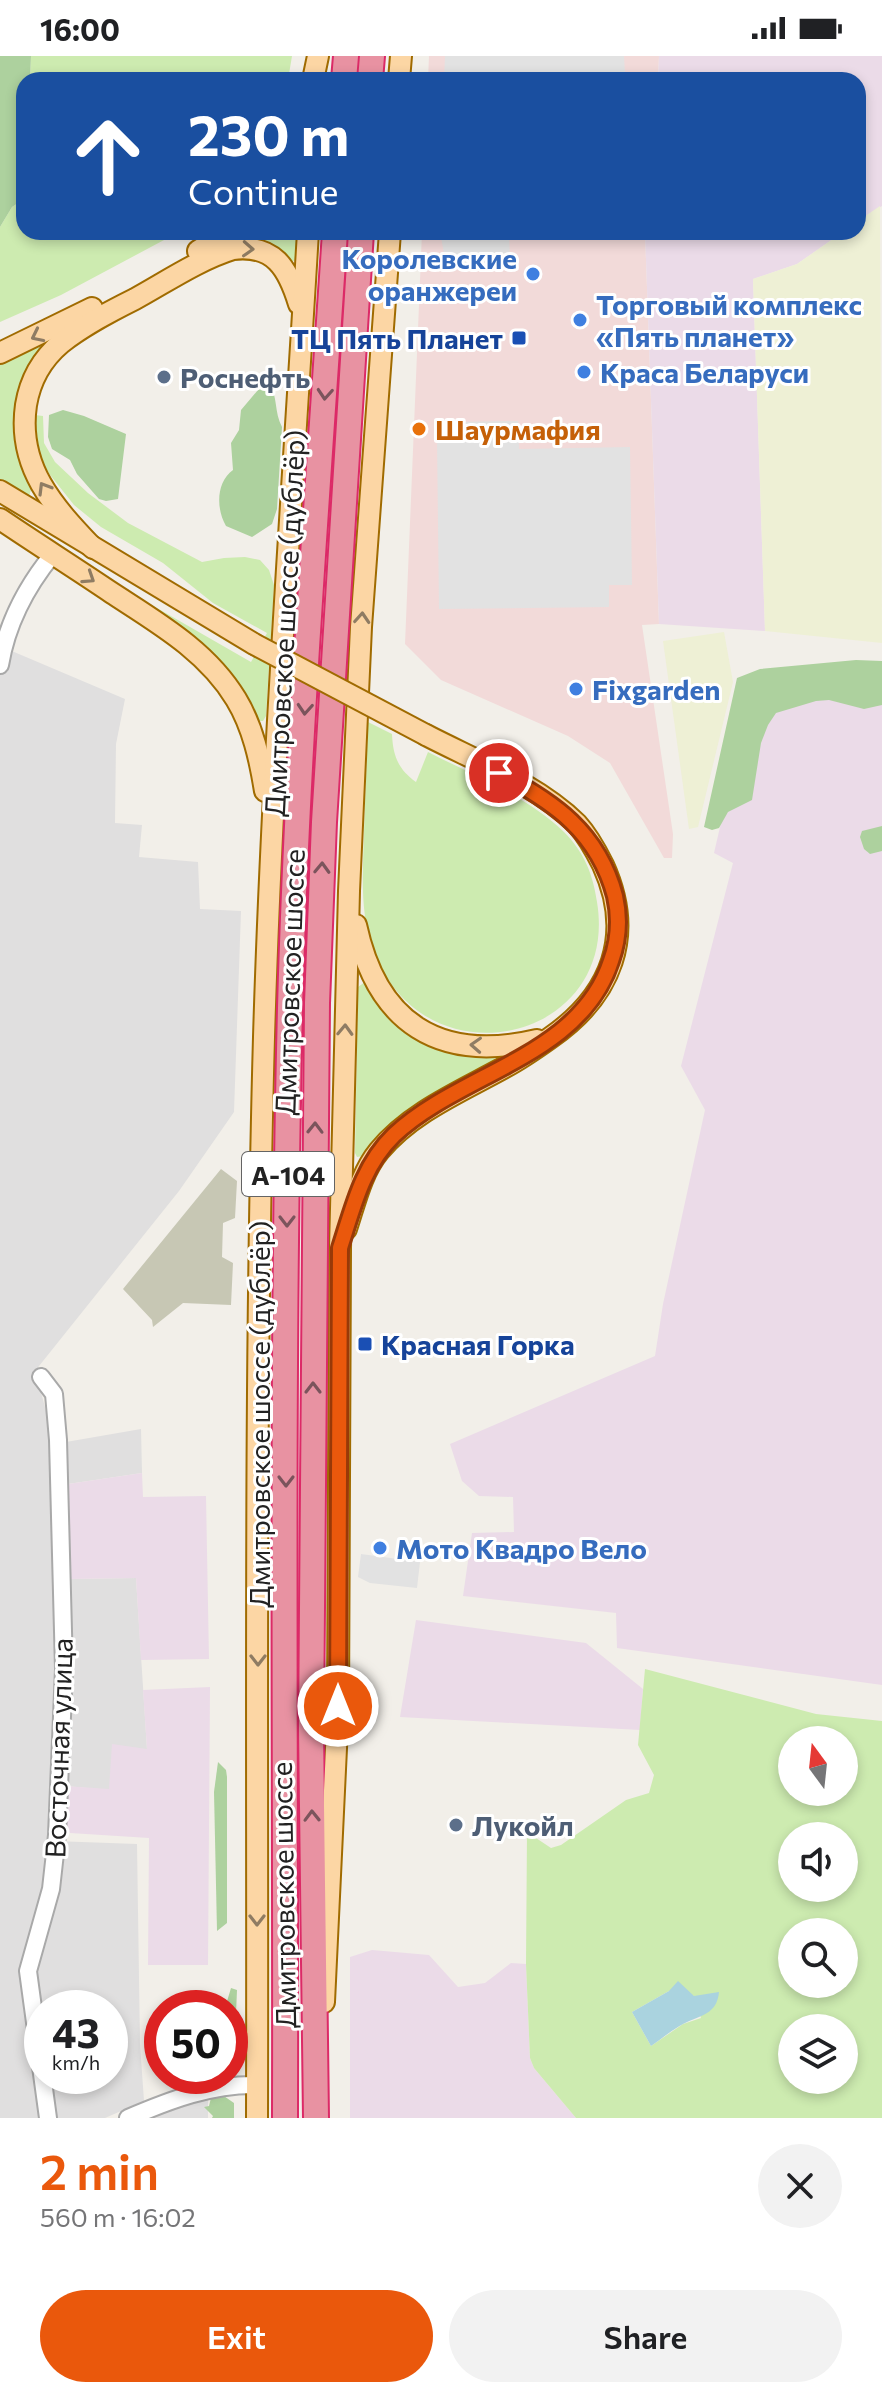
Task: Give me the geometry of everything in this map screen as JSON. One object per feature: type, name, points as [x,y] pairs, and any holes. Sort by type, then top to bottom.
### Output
[{"type":"highway","name":"Дмитровское шоссе","points":[[285,2118],[290,1005],[298,820],[334,240]]},
{"type":"highway","name":"Дмитровское шоссе","points":[[316,2118],[311,1712],[317,1003],[324,822],[360,240]]},
{"type":"main road","points":[[0,353],[58,326],[217,240]]},
{"type":"main road","name":"Дмитровское шоссе (дублёр)","points":[[257,2118],[259,1283],[270,854],[308,240]]},
{"type":"main road","points":[[316,2090],[327,1967],[338,1706],[340,1248],[349,891],[361,627],[389,240]]},
{"type":"main road","points":[[93,548],[60,513],[43,487],[31,465],[24,440],[29,388],[43,362],[59,345],[84,326],[221,253],[246,247],[261,250],[279,261],[287,272],[298,303],[302,331]]},
{"type":"main road","points":[[0,491],[254,644],[523,786],[578,825],[597,851],[611,882],[619,915],[615,949],[605,981],[580,1016],[509,1065],[422,1114],[396,1133],[378,1152],[366,1172],[340,1248]]},
{"type":"main road","points":[[0,519],[185,642],[214,669],[236,699],[250,729],[261,765],[270,854]]},
{"type":"main road","points":[[349,891],[362,950],[373,978],[392,1007],[411,1023],[439,1039],[469,1046],[510,1046],[553,1036]]},
{"type":"street","points":[[0,665],[14,613],[34,578],[53,554]]},
{"type":"street","name":"Восточная улица","points":[[41,1377],[54,1394],[58,1440],[64,1669],[57,1835],[51,1889],[28,1971],[48,2118]]},
{"type":"street","points":[[128,2118],[229,2084],[257,2085]]},
{"type":"street","points":[[175,2118],[177,2099]]},
{"type":"shaded area","points":[[429,56],[659,56],[658,72],[428,72]]},
{"type":"shaded area","points":[[445,56],[624,56],[625,72],[444,72]]},
{"type":"shaded area","points":[[659,56],[882,56],[882,206],[866,216],[866,72],[658,72]]},
{"type":"shaded area","points":[[880,206],[882,643],[765,631],[753,279],[797,264],[832,240],[866,240],[866,216]]},
{"type":"shaded area","points":[[422,240],[645,240],[659,624],[642,625],[673,834],[672,858],[664,858],[610,763],[568,736],[441,680],[405,644]]},
{"type":"shaded area","points":[[442,240],[509,240],[510,263],[446,264]]},
{"type":"shaded area","points":[[645,240],[832,240],[797,264],[753,279],[765,631],[659,624]]},
{"type":"shaded area","points":[[518,421],[519,449],[630,447],[632,585],[609,585],[609,607],[439,609],[437,439],[451,422]]},
{"type":"shaded area","points":[[724,632],[733,682],[698,827],[689,829],[663,641]]},
{"type":"shaded area","points":[[0,646],[125,699],[116,744],[115,823],[142,825],[139,857],[198,862],[200,909],[241,911],[234,1112],[179,1191],[35,1371],[50,1425],[55,1555],[54,1841],[137,1844],[140,2044],[144,2101],[105,2118],[0,2118]]},
{"type":"shaded area","points":[[882,694],[882,1685],[617,1648],[616,1613],[463,1596],[472,1533],[514,1532],[513,1497],[479,1496],[462,1481],[450,1444],[655,1356],[663,1304],[705,1110],[681,1066],[733,863],[714,853],[746,715],[760,700]]},
{"type":"shaded area","points":[[221,1169],[237,1181],[235,1218],[223,1223],[222,1257],[233,1263],[231,1305],[183,1303],[153,1327],[152,1320],[123,1289]]},
{"type":"shaded area","points":[[141,1429],[142,1473],[68,1484],[66,1442]]},
{"type":"shaded area","points":[[142,1473],[143,1497],[206,1496],[209,1659],[141,1660],[136,1578],[70,1579],[68,1484]]},
{"type":"shaded area","points":[[361,1554],[420,1562],[417,1588],[370,1583],[358,1577]]},
{"type":"shaded area","points":[[136,1578],[147,1749],[109,1790],[65,1786],[70,1684],[70,1579]]},
{"type":"shaded area","points":[[416,1620],[586,1643],[643,1689],[640,1730],[400,1717]]},
{"type":"shaded area","points":[[210,1687],[208,1965],[148,1965],[149,1838],[70,1833],[63,1823],[65,1786],[109,1789],[112,1744],[147,1749],[143,1690]]},
{"type":"shaded area","points":[[372,1950],[429,1955],[458,1987],[485,1983],[511,1963],[526,1964],[530,2058],[534,2068],[576,2118],[350,2118],[350,1957]]},
{"type":"shaded area","points":[[208,2095],[208,2118],[144,2118]]},
{"type":"green space","points":[[0,56],[31,56],[30,72],[16,72],[16,204],[0,227]]},
{"type":"green space","points":[[31,56],[292,56],[289,72],[30,72]]},
{"type":"green space","points":[[16,204],[16,240],[164,240],[61,295],[0,322],[0,227]]},
{"type":"green space","points":[[242,240],[299,240],[298,258],[288,261]]},
{"type":"green space","points":[[41,345],[44,347],[16,414],[15,438],[20,465],[31,490],[29,496],[0,479],[0,362]]},
{"type":"green space","points":[[269,383],[282,427],[277,509],[272,524],[252,537],[226,526],[220,512],[219,496],[223,481],[233,470],[231,443],[239,430],[241,410],[263,384]]},
{"type":"green space","points":[[63,410],[126,434],[118,499],[99,499],[77,474],[70,460],[52,449],[48,437],[49,415]]},
{"type":"green space","points":[[35,415],[43,416],[44,443],[55,462],[88,493],[128,523],[202,562],[245,557],[260,560],[269,570],[274,585],[266,716],[263,721],[256,721],[147,606],[150,604],[251,662],[267,633],[213,603],[163,563],[101,527],[74,505],[43,466],[36,449]]},
{"type":"green space","points":[[856,660],[882,661],[882,705],[864,709],[829,700],[776,713],[761,743],[752,800],[728,812],[719,828],[712,830],[704,827],[737,678],[760,669]]},
{"type":"green space","points":[[368,722],[392,734],[398,761],[416,782],[428,752],[534,808],[564,832],[582,856],[597,902],[596,950],[579,987],[550,1014],[514,1030],[473,1032],[434,1021],[399,994],[374,952],[364,908]]},
{"type":"green space","points":[[882,826],[882,851],[870,854],[864,849],[860,837],[862,831]]},
{"type":"green space","points":[[365,982],[387,1010],[492,1055],[496,1060],[404,1114],[379,1135],[363,1156],[357,1157],[358,987]]},
{"type":"green space","points":[[645,1669],[816,1714],[882,1721],[882,2118],[576,2118],[534,2068],[530,2058],[526,1964],[527,1832],[551,1848],[561,1845],[626,1800],[649,1793],[654,1775],[638,1745]],"holes":[[[669,1991],[694,1996],[701,2018],[683,2024],[651,2046],[632,2012]]]},
{"type":"green space","points":[[218,1762],[226,1770],[227,1777],[227,1923],[217,1931],[214,1792]]},
{"type":"green space","points":[[221,2094],[234,2103],[234,2118],[212,2118],[204,2107],[209,2106],[211,2098]]},
{"type":"water","points":[[678,1981],[694,1996],[719,1992],[718,2000],[707,2013],[679,2026],[651,2046],[632,2012],[669,1991]]},
{"type":"place","name":"Королевские оранжереи","points":[[533,274]]},
{"type":"place","name":"Торговый комплекс «Пять планет»","points":[[580,320]]},
{"type":"place","name":"ТЦ Пять Планет","points":[[519,338]]},
{"type":"place","name":"Краса Беларуси","points":[[584,372]]},
{"type":"place","name":"Роснефть","points":[[164,377]]},
{"type":"place","name":"Шаурмафия","points":[[419,429]]},
{"type":"place","name":"Fixgarden","points":[[576,689]]},
{"type":"place","name":"Красная Горка","points":[[365,1344]]},
{"type":"place","name":"Мото Квадро Вело","points":[[380,1548]]},
{"type":"place","name":"Лукойл","points":[[456,1825]]},
{"type":"route","points":[[338,1706],[340,1248],[366,1172],[378,1152],[396,1133],[422,1114],[509,1065],[580,1016],[605,981],[615,949],[619,915],[611,882],[597,851],[578,825],[552,805],[499,773]]}]
